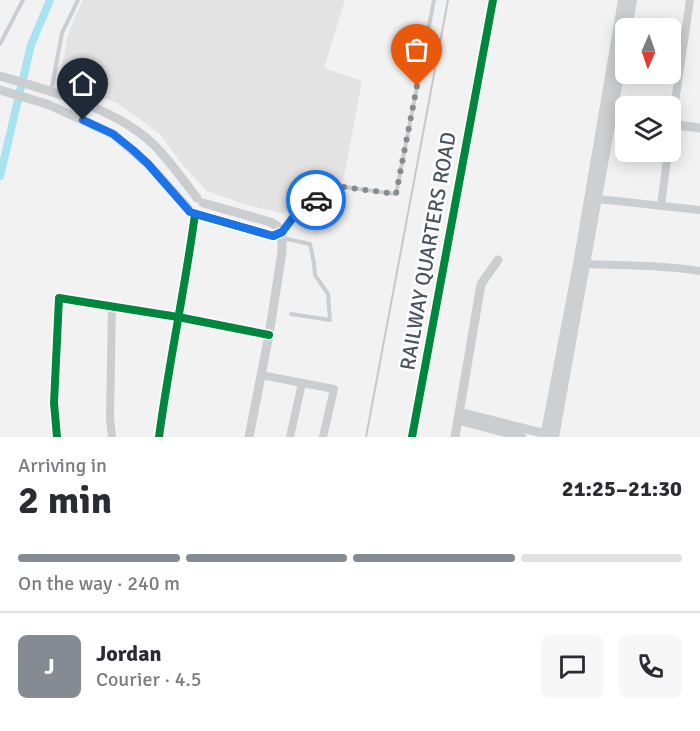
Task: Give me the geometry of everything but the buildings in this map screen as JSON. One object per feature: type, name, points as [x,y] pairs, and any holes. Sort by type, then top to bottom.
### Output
[{"type":"main road","points":[[581,264],[598,199],[623,0]]},
{"type":"main road","points":[[629,18],[632,0]]},
{"type":"main road","points":[[551,436],[607,116],[615,82]]},
{"type":"street","name":"RAILWAY QUARTERS ROAD","points":[[412,437],[493,0]]},
{"type":"street","points":[[676,96],[690,0]]},
{"type":"street","points":[[689,12],[700,13]]},
{"type":"street","points":[[0,76],[51,91],[121,120],[154,145],[200,201]]},
{"type":"street","points":[[0,90],[47,104],[113,134],[148,164],[192,211],[273,236],[282,235]]},
{"type":"street","points":[[607,116],[615,117]]},
{"type":"street","points":[[681,125],[700,128]]},
{"type":"street","points":[[661,206],[667,162]]},
{"type":"street","points":[[598,199],[700,210]]},
{"type":"street","points":[[159,437],[178,317],[188,270],[192,211],[190,201],[200,201],[270,222],[282,235],[282,252],[269,334],[249,437]]},
{"type":"street","points":[[455,437],[481,284],[498,261]]},
{"type":"street","points":[[581,264],[649,265],[700,271]]},
{"type":"street","points":[[57,437],[54,402],[59,298],[269,334]]},
{"type":"street","points":[[112,306],[110,418],[112,437]]},
{"type":"street","points":[[261,375],[334,389],[323,437]]},
{"type":"street","points":[[290,437],[302,383]]},
{"type":"street","points":[[459,416],[522,435],[551,436]]},
{"type":"lane","points":[[0,44],[22,0]]},
{"type":"lane","points":[[51,91],[62,33],[78,0]]},
{"type":"lane","points":[[291,314],[330,320],[328,294],[315,275],[310,243],[282,235],[298,211],[336,186],[396,194],[434,0]]},
{"type":"shaded area","points":[[83,0],[345,0],[324,68],[362,81],[343,181],[301,180],[288,211],[281,213],[244,204],[207,191],[182,164],[161,135],[119,104],[60,81],[67,39]]},
{"type":"waterway","points":[[0,176],[31,45],[50,0]]},
{"type":"railway","points":[[366,437],[448,0]]},
{"type":"cycle path","points":[[412,437],[493,0]]},
{"type":"cycle path","points":[[159,437],[195,214],[273,236],[282,232]]},
{"type":"cycle path","points":[[57,437],[54,403],[59,298],[178,317],[269,335]]},
{"type":"way so far","points":[[316,200],[336,186],[396,194],[417,86]]},
{"type":"route","points":[[83,120],[113,134],[133,150],[193,214],[273,236],[282,232],[298,211],[316,200]]}]
